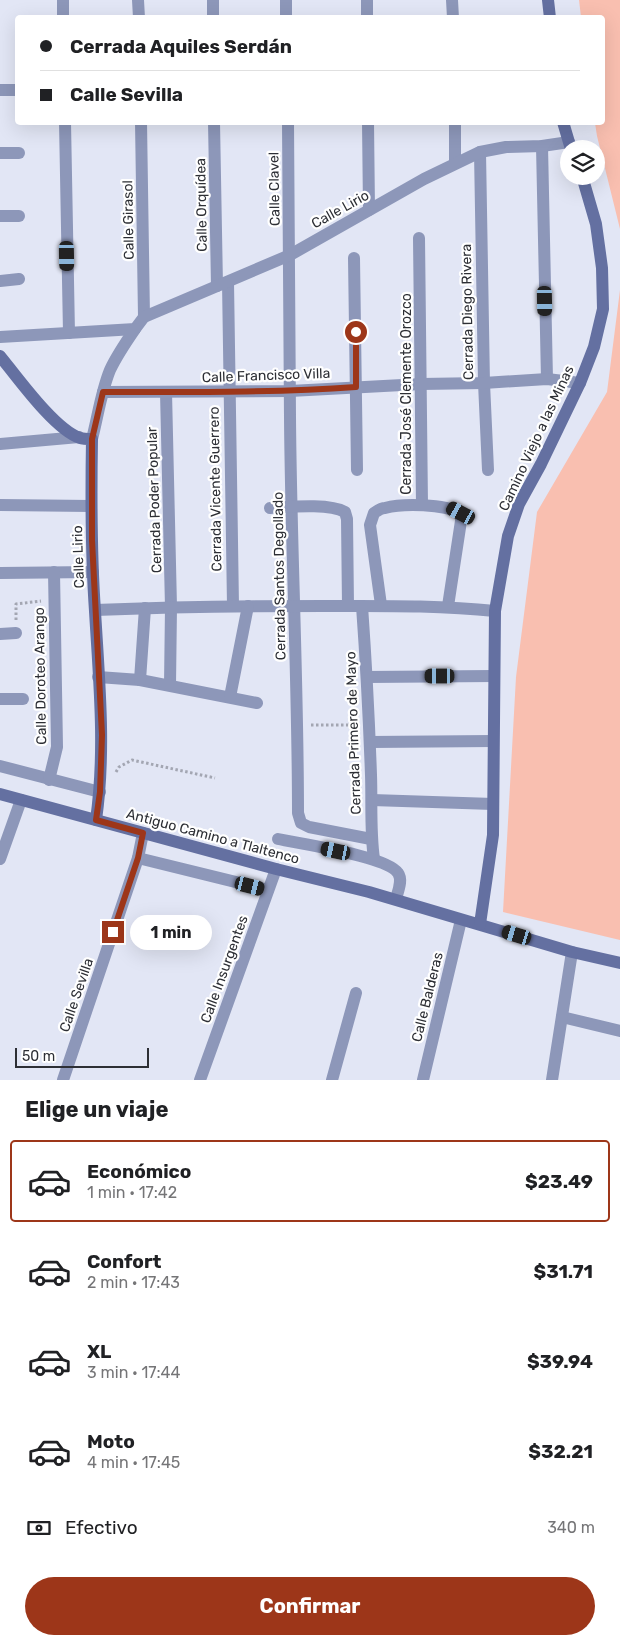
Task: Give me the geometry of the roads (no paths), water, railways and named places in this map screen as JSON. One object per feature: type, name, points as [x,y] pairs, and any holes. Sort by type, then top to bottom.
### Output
[{"type":"street","points":[[63,0],[63,15]]},
{"type":"street","points":[[138,0],[138,15]]},
{"type":"street","points":[[213,0],[213,15]]},
{"type":"street","points":[[286,0],[286,15]]},
{"type":"street","points":[[367,0],[367,15]]},
{"type":"street","points":[[452,0],[453,15]]},
{"type":"street","points":[[548,0],[550,15]]},
{"type":"street","points":[[0,90],[15,90]]},
{"type":"street","points":[[65,125],[69,332]]},
{"type":"street","name":"Calle Girasol","points":[[141,125],[144,317]]},
{"type":"street","name":"Calle Orquídea","points":[[214,125],[222,284]]},
{"type":"street","name":"Calle Clavel","points":[[288,125],[290,255]]},
{"type":"street","points":[[368,125],[369,210]]},
{"type":"street","points":[[455,125],[455,163]]},
{"type":"street","points":[[564,125],[568,140]]},
{"type":"street","points":[[542,146],[547,379]]},
{"type":"street","name":"Calle Lirio","points":[[96,820],[100,792],[102,735],[93,572],[91,506],[92,439],[103,392],[111,369],[135,329],[144,317],[290,255],[424,179],[480,152],[506,147],[560,146]]},
{"type":"street","name":"Cerrada Diego Rivera","points":[[480,152],[484,383],[488,470]]},
{"type":"street","points":[[0,153],[19,154]]},
{"type":"street","name":"Camino Viejo a las Minas","points":[[480,924],[493,835],[495,611],[508,536],[519,504],[541,464],[580,383],[594,347],[603,309],[602,268],[596,224],[585,185]]},
{"type":"street","points":[[0,216],[19,216]]},
{"type":"street","name":"Cerrada José Clemente Orozco","points":[[419,238],[422,505],[452,508],[461,513],[448,606]]},
{"type":"street","name":"Cerrada Santos Degollado","points":[[290,255],[290,391],[298,725],[298,813],[301,823],[309,827],[371,839]]},
{"type":"street","points":[[354,258],[358,470]]},
{"type":"street","points":[[0,281],[19,279]]},
{"type":"street","name":"Cerrada Vicente Guerrero","points":[[222,284],[228,393],[233,606]]},
{"type":"street","points":[[0,338],[135,329]]},
{"type":"street","points":[[0,356],[50,415],[64,429],[79,438]]},
{"type":"street","name":"Calle Francisco Villa","points":[[103,392],[228,393],[547,379],[580,383]]},
{"type":"street","name":"Cerrada Poder Popular","points":[[166,392],[171,607],[170,685]]},
{"type":"street","points":[[0,444],[79,438],[92,439]]},
{"type":"street","points":[[0,505],[91,506]]},
{"type":"street","points":[[381,605],[370,524],[374,513],[383,508],[422,505]]},
{"type":"street","points":[[270,508],[292,506],[338,508],[345,512],[347,519],[348,606]]},
{"type":"street","name":"Calle Doroteo Arango","points":[[49,780],[57,747],[54,572]]},
{"type":"street","points":[[0,573],[93,572]]},
{"type":"street","points":[[95,610],[171,607],[381,605],[448,606],[495,611]]},
{"type":"street","points":[[230,697],[248,606]]},
{"type":"street","name":"Cerrada Primero de Mayo","points":[[362,606],[370,742],[371,839],[374,859]]},
{"type":"street","points":[[140,680],[145,608]]},
{"type":"street","points":[[0,634],[16,633]]},
{"type":"street","points":[[367,677],[494,676]]},
{"type":"street","points":[[98,677],[140,680],[257,703]]},
{"type":"street","points":[[0,699],[23,699]]},
{"type":"street","points":[[370,742],[493,740]]},
{"type":"street","points":[[0,766],[100,792]]},
{"type":"street","name":"Antiguo Camino a Tlaltenco","points":[[0,794],[276,869],[396,899],[572,952],[620,963]]},
{"type":"street","points":[[0,859],[21,800]]},
{"type":"street","points":[[372,800],[494,804]]},
{"type":"street","name":"Calle Sevilla","points":[[63,1080],[138,858],[143,833]]},
{"type":"street","points":[[278,839],[374,859],[390,865],[399,874],[400,882],[396,899]]},
{"type":"street","points":[[138,858],[268,890]]},
{"type":"street","name":"Calle Insurgentes","points":[[200,1080],[276,869]]},
{"type":"street","name":"Calle Balderas","points":[[423,1080],[461,920]]},
{"type":"street","points":[[552,1080],[572,952]]},
{"type":"street","points":[[332,1080],[356,993]]},
{"type":"street","points":[[562,1017],[620,1031]]}]
